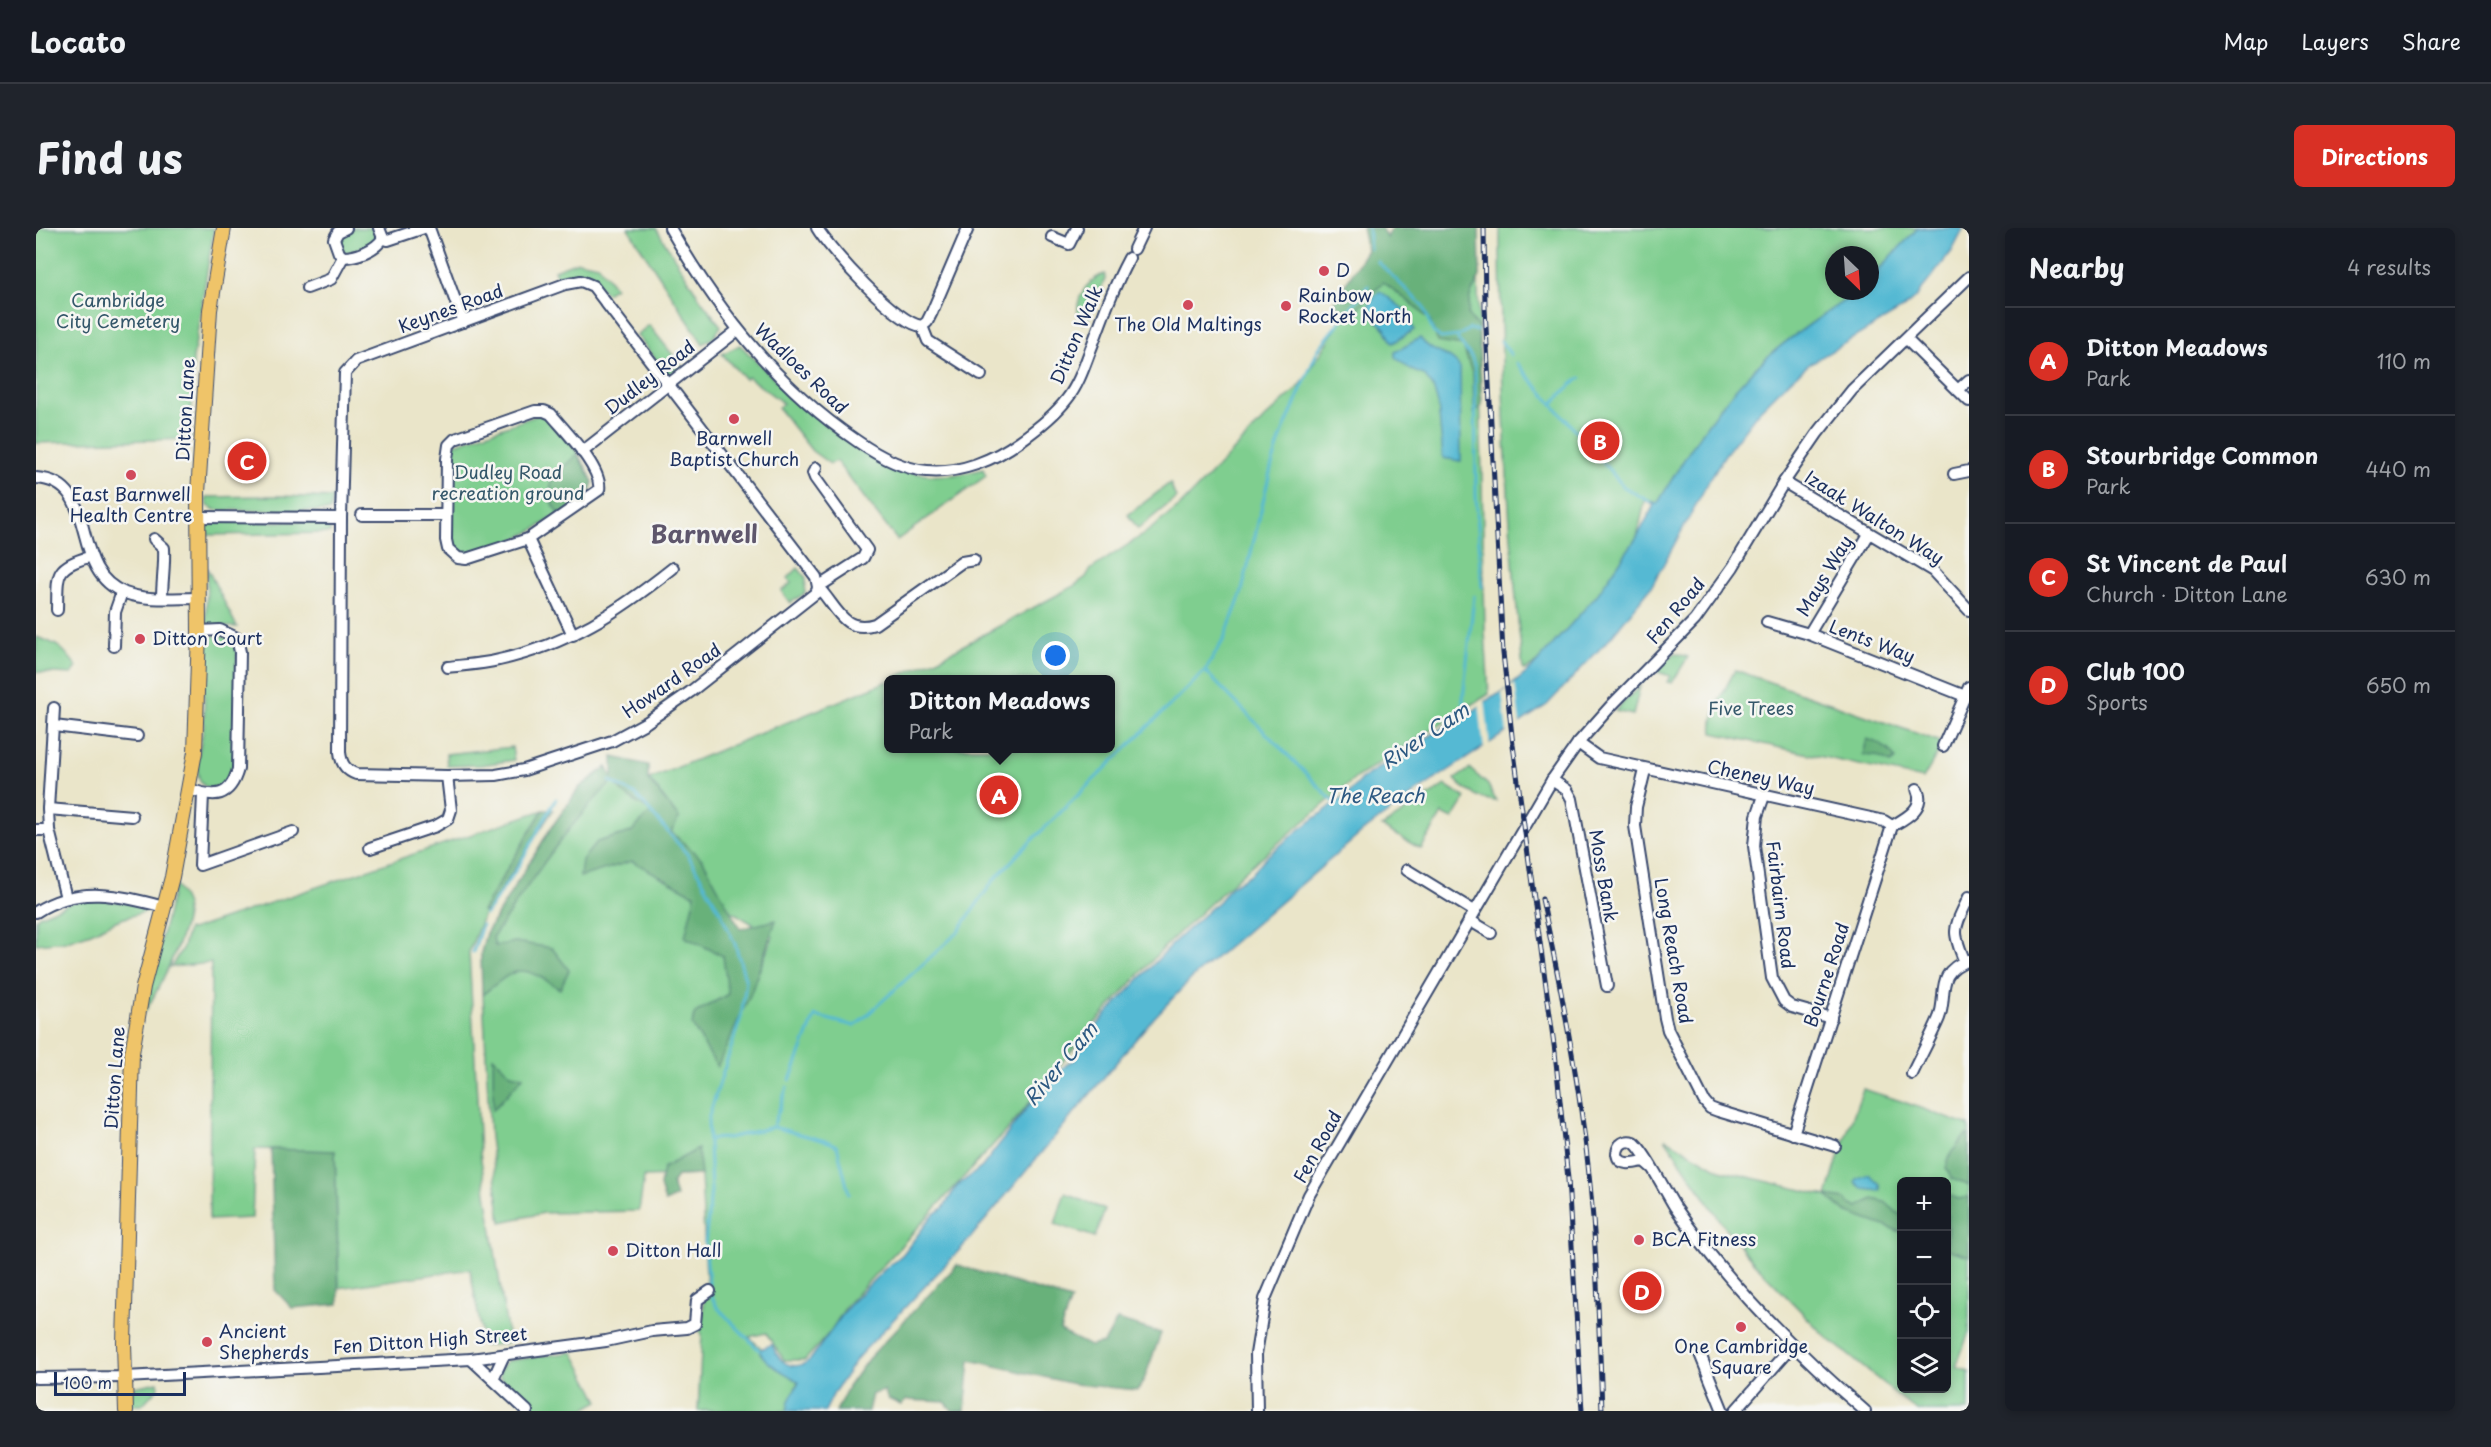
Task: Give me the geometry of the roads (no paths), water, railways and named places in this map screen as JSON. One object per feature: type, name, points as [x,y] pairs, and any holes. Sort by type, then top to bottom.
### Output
[{"type":"main road","name":"Ditton Lane","points":[[126,1411],[132,1053],[143,987],[164,907],[195,752],[199,631],[198,517],[210,310],[224,228]]},
{"type":"street","points":[[346,228],[338,232],[334,239],[339,253],[343,256],[376,247],[381,233],[388,240],[424,228]]},
{"type":"street","points":[[429,228],[463,322]]},
{"type":"street","name":"Wadloes Road","points":[[670,228],[714,299],[738,330],[788,385],[835,426],[886,459],[913,469],[929,471],[988,461]]},
{"type":"street","points":[[817,228],[845,263],[885,303],[911,323],[922,326]]},
{"type":"street","points":[[922,326],[932,312],[968,228]]},
{"type":"street","points":[[1052,237],[1069,244],[1077,228]]},
{"type":"street","name":"Ditton Walk","points":[[988,461],[1039,428],[1068,399],[1080,376],[1120,276],[1144,228]]},
{"type":"street","points":[[307,288],[332,279],[343,256]]},
{"type":"street","name":"Fen Road","points":[[1257,1411],[1258,1335],[1265,1299],[1324,1168],[1552,780],[1578,743],[1624,692],[1695,620],[1733,567],[1816,434],[1852,390],[1969,277]]},
{"type":"street","name":"Keynes Road","points":[[341,518],[344,380],[348,368],[356,361],[565,284],[581,281],[593,286],[668,384]]},
{"type":"street","points":[[922,326],[928,341],[981,375]]},
{"type":"street","name":"Dudley Road","points":[[582,452],[738,330]]},
{"type":"street","points":[[1906,339],[1969,401]]},
{"type":"street","points":[[1958,390],[1969,380]]},
{"type":"street","points":[[668,384],[816,577],[819,587],[843,619],[854,626],[864,627],[888,616],[962,562],[974,560]]},
{"type":"street","points":[[536,411],[551,414],[599,476],[599,490],[528,539],[466,559],[458,558],[448,549],[446,515],[449,445],[455,439],[536,411]]},
{"type":"street","name":"Howard Road","points":[[341,518],[341,759],[349,771],[356,774],[496,775],[524,770],[580,752],[628,733],[690,692],[812,597],[819,587],[865,556],[867,550],[815,478],[813,474],[816,468]]},
{"type":"street","points":[[1954,474],[1969,471]]},
{"type":"street","points":[[36,478],[52,482],[70,495],[78,508],[90,557],[104,579],[122,592],[135,596],[198,598]]},
{"type":"street","name":"Izaak Walton Way","points":[[1784,482],[1933,571],[1969,610]]},
{"type":"street","points":[[363,515],[446,515]]},
{"type":"street","points":[[198,517],[341,518]]},
{"type":"street","name":"Mays Way","points":[[1809,634],[1869,534]]},
{"type":"street","points":[[154,539],[164,548],[165,572],[162,582],[162,598]]},
{"type":"street","points":[[528,539],[573,635]]},
{"type":"street","points":[[57,610],[60,572],[71,562],[90,557]]},
{"type":"street","points":[[448,668],[498,661],[573,635],[628,603],[674,568]]},
{"type":"street","points":[[114,646],[116,612],[122,592]]},
{"type":"street","name":"Lents Way","points":[[1767,622],[1809,634],[1967,691]]},
{"type":"street","points":[[189,789],[203,794],[217,793],[231,788],[238,770],[240,652],[237,638],[220,630],[199,631]]},
{"type":"street","points":[[1943,746],[1967,691]]},
{"type":"street","points":[[54,708],[48,809],[49,830],[66,898]]},
{"type":"street","points":[[54,726],[137,736]]},
{"type":"street","name":"Cheney Way","points":[[1578,743],[1599,758],[1884,821],[1892,826]]},
{"type":"street","name":"Long Reach Road","points":[[1645,770],[1636,807],[1635,826],[1668,1030],[1704,1101],[1710,1108],[1835,1146]]},
{"type":"street","points":[[370,848],[436,826],[448,819],[451,810],[447,776]]},
{"type":"street","name":"Moss Bank","points":[[1552,780],[1567,790],[1572,800],[1607,986]]},
{"type":"street","points":[[1892,826],[1910,815],[1917,807],[1920,800],[1917,789]]},
{"type":"street","points":[[203,794],[200,865],[271,845],[293,832]]},
{"type":"street","name":"Fairbairn Road","points":[[1764,796],[1757,816],[1754,846],[1772,978],[1784,1001],[1792,1007],[1831,1018]]},
{"type":"street","points":[[48,809],[132,816]]},
{"type":"street","name":"Bourne Road","points":[[1793,1134],[1892,826]]},
{"type":"street","points":[[36,830],[49,830]]},
{"type":"street","points":[[1407,870],[1491,933]]},
{"type":"street","points":[[36,912],[66,898],[88,894],[107,894],[164,907]]},
{"type":"street","points":[[1912,1074],[1940,1016],[1942,989],[1949,974],[1967,961],[1954,937],[1955,926],[1969,897]]},
{"type":"street","points":[[1652,1168],[1644,1161],[1627,1164],[1621,1161],[1617,1156],[1617,1149],[1621,1144],[1627,1142],[1633,1142],[1638,1146],[1652,1168],[1690,1229],[1793,1345],[1865,1411]]},
{"type":"street","points":[[1633,1163],[1638,1159],[1640,1153],[1638,1146]]},
{"type":"street","name":"Fen Ditton High Street","points":[[36,1378],[125,1377],[471,1359],[504,1355],[606,1341],[652,1331],[687,1328],[694,1324],[697,1300],[710,1291]]},
{"type":"street","points":[[1735,1411],[1793,1345]]},
{"type":"street","points":[[1700,1354],[1723,1411]]},
{"type":"street","points":[[492,1379],[504,1355]]},
{"type":"street","points":[[471,1359],[527,1411]]},
{"type":"water","name":"The Reach","points":[[1918,228],[1964,228],[1952,251],[1916,297],[1901,310],[1811,363],[1791,379],[1758,412],[1724,456],[1651,587],[1610,638],[1547,705],[1416,792],[1366,829],[1192,978],[1150,1022],[967,1242],[858,1357],[835,1391],[825,1411],[787,1411],[789,1401],[799,1382],[766,1360],[759,1350],[772,1344],[778,1356],[786,1364],[797,1366],[810,1360],[851,1303],[903,1254],[932,1216],[943,1208],[957,1186],[982,1167],[1029,1105],[1039,1097],[1069,1062],[1075,1060],[1077,1052],[1103,1018],[1175,941],[1223,897],[1230,887],[1251,874],[1265,858],[1349,793],[1361,779],[1457,721],[1459,712],[1472,712],[1493,696],[1502,693],[1531,669],[1597,595],[1637,537],[1654,505],[1649,503],[1651,501],[1658,503],[1693,445],[1734,391],[1765,359],[1845,300],[1879,300],[1879,269]]},
{"type":"water","points":[[1380,291],[1406,311],[1414,330],[1393,343],[1386,330],[1368,309],[1373,298]]},
{"type":"water","points":[[1420,338],[1430,347],[1452,359],[1460,368],[1461,461],[1443,458],[1438,404],[1433,387],[1424,375],[1411,370],[1395,357],[1395,352]]},
{"type":"water","points":[[1869,1174],[1880,1184],[1880,1191],[1863,1189],[1855,1182],[1856,1179]]},
{"type":"waterway","points":[[1368,228],[1370,249]]},
{"type":"waterway","points":[[1377,261],[1423,306],[1433,332],[1441,338],[1458,336],[1469,329],[1477,331]]},
{"type":"waterway","points":[[790,1080],[815,1016],[855,1026],[957,933],[993,881],[1023,849],[1205,671],[1224,639],[1241,595],[1271,468],[1282,434],[1318,350],[1368,286]]},
{"type":"waterway","points":[[1458,336],[1458,340],[1472,358],[1475,368],[1476,495],[1482,587]]},
{"type":"waterway","points":[[1501,341],[1511,355]]},
{"type":"waterway","points":[[1517,363],[1624,487],[1650,502]]},
{"type":"waterway","points":[[1552,404],[1581,378]]},
{"type":"waterway","name":"River Cam","points":[[1463,714],[1474,596]]},
{"type":"waterway","name":"The Reach","points":[[1205,671],[1333,801]]},
{"type":"waterway","points":[[610,781],[636,795],[688,855],[720,911],[735,944],[746,982],[741,1017],[708,1119],[711,1191],[705,1243],[709,1285]]},
{"type":"waterway","points":[[486,914],[518,867],[556,799]]},
{"type":"waterway","points":[[473,952],[482,925]]},
{"type":"waterway","points":[[708,1139],[728,1138],[773,1127],[787,1087]]},
{"type":"waterway","points":[[773,1127],[837,1146],[849,1194]]},
{"type":"waterway","points":[[711,1295],[717,1307],[759,1350]]},
{"type":"railway","points":[[1484,228],[1485,308],[1503,653],[1513,745],[1555,1052],[1568,1179],[1582,1411]]},
{"type":"railway","points":[[1542,899],[1568,1031],[1588,1165],[1596,1257],[1602,1411]]},
{"type":"place","name":"D","points":[[1324,271]]},
{"type":"place","name":"The Old Maltings","points":[[1188,305]]},
{"type":"place","name":"Rainbow Rocket North","points":[[1286,306]]},
{"type":"place","name":"Barnwell Baptist Church","points":[[734,419]]},
{"type":"place","name":"Stourbridge Common","points":[[1600,441]]},
{"type":"place","name":"St Vincent de Paul","points":[[247,461]]},
{"type":"place","name":"East Barnwell Health Centre","points":[[131,475]]},
{"type":"place","name":"Ditton Court","points":[[140,639]]},
{"type":"place","name":"Ditton Meadows","points":[[999,795]]},
{"type":"place","name":"BCA Fitness","points":[[1639,1240]]},
{"type":"place","name":"Ditton Hall","points":[[613,1251]]},
{"type":"place","name":"Club 100","points":[[1642,1291]]},
{"type":"place","name":"One Cambridge Square","points":[[1741,1327]]},
{"type":"place","name":"Ancient Shepherds","points":[[207,1342]]},
{"type":"district","name":"Barnwell","points":[[704,535]]},
{"type":"park label","name":"Cambridge City Cemetery","points":[[118,311]]},
{"type":"park label","name":"Dudley Road recreation ground","points":[[508,483]]},
{"type":"park label","name":"Five Trees","points":[[1751,709]]}]
